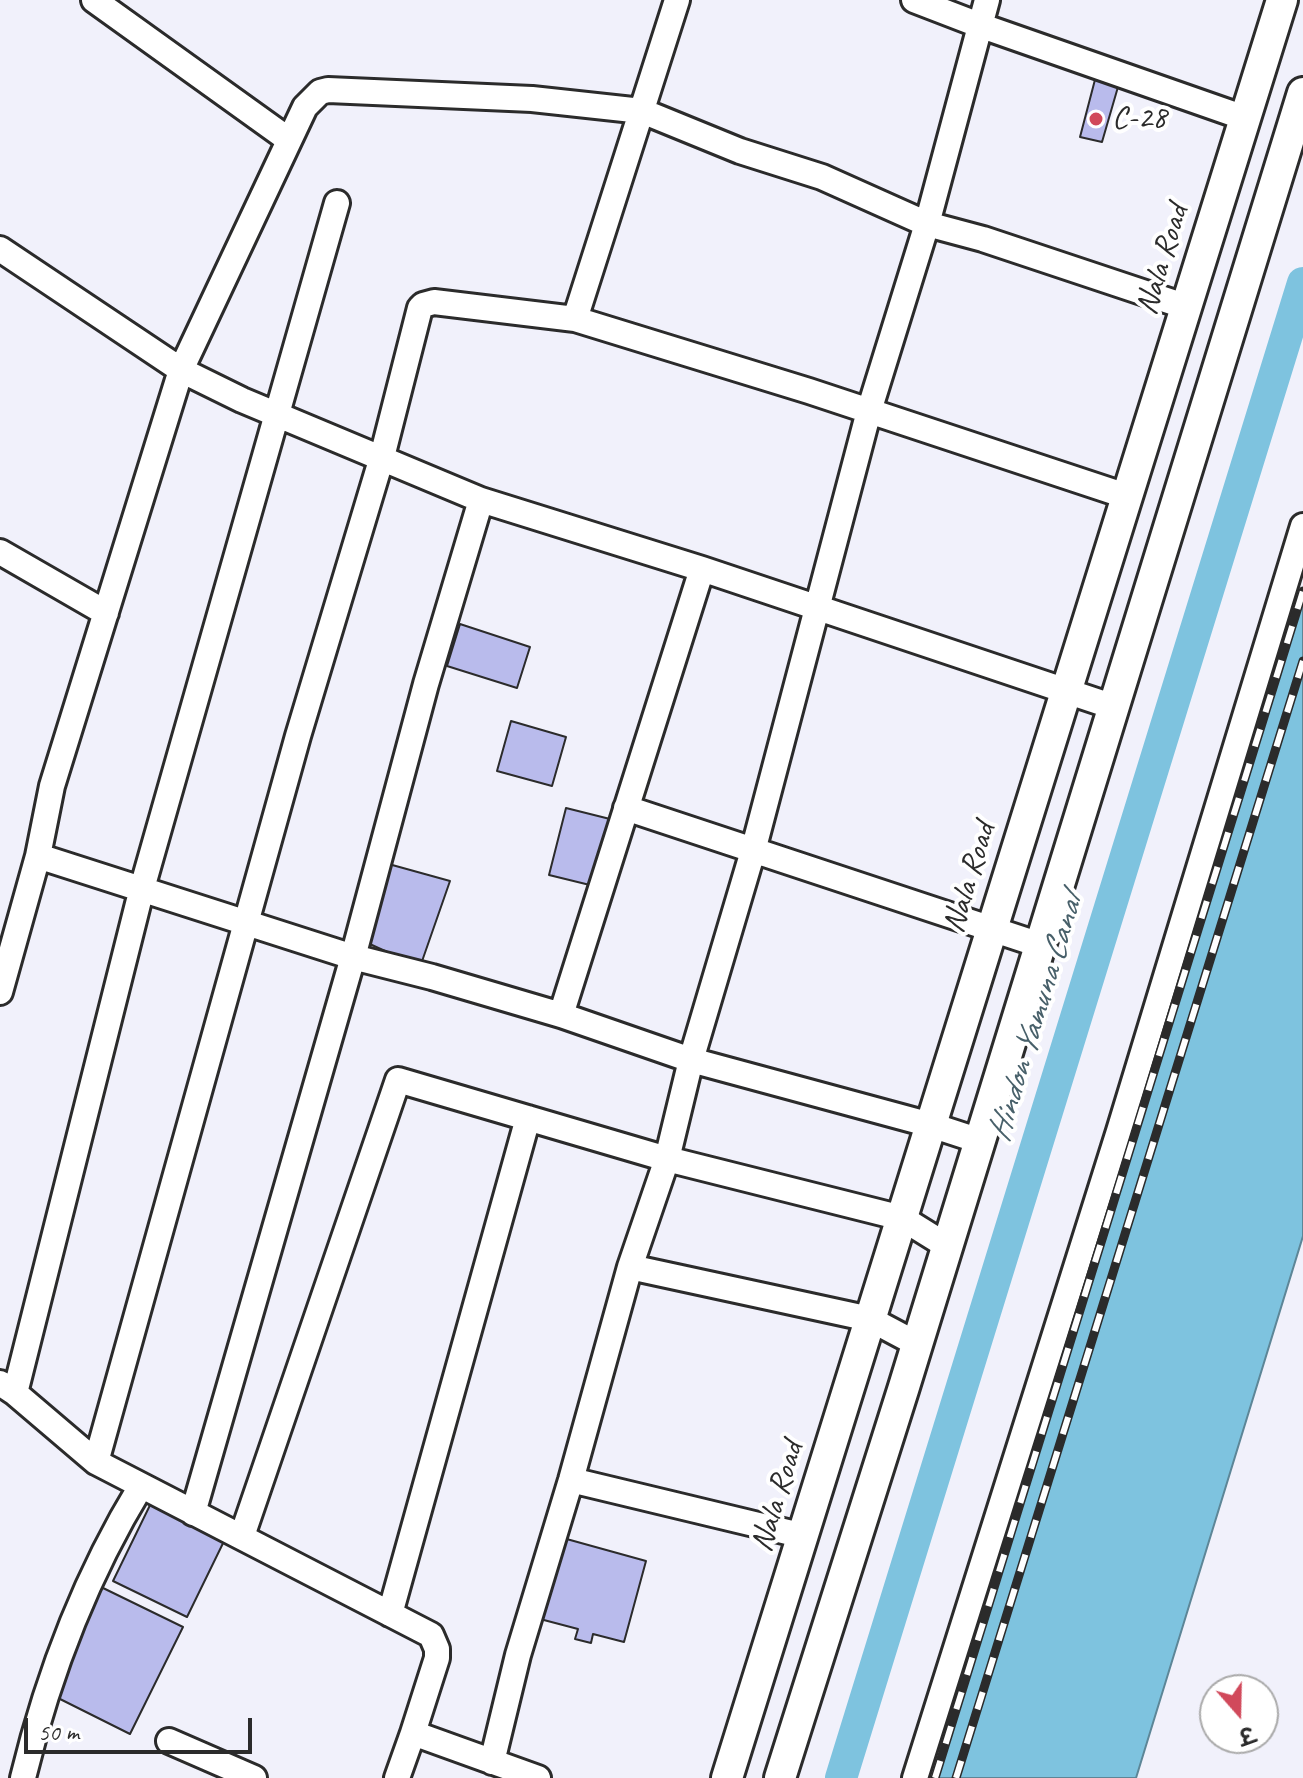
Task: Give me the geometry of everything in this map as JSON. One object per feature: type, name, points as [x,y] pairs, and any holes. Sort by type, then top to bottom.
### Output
[{"type":"street","points":[[94,0],[289,140]]},
{"type":"street","points":[[575,319],[677,0]]},
{"type":"street","points":[[914,0],[1245,118]]},
{"type":"street","points":[[492,1762],[518,1655],[630,1267],[667,1159],[691,1060],[753,851],[869,411],[927,224],[987,0]]},
{"type":"street","name":"Nala Road","points":[[727,1778],[1282,0]]},
{"type":"street","points":[[0,992],[38,856],[52,786],[181,370],[305,107],[320,92],[532,99],[642,111],[740,151],[822,177],[927,224],[983,239],[1187,307]]},
{"type":"street","points":[[780,1778],[1303,93]]},
{"type":"street","points":[[337,203],[141,892],[8,1388],[96,1462],[431,1635],[437,1658],[397,1778]]},
{"type":"street","points":[[0,249],[181,370],[481,500],[817,606],[1114,707]]},
{"type":"street","points":[[96,1462],[298,736],[382,457],[423,305],[434,302],[575,319],[1126,496]]},
{"type":"street","points":[[193,1513],[353,957],[426,684],[481,500]]},
{"type":"street","points":[[915,1778],[1119,1131],[1303,526]]},
{"type":"street","points":[[0,552],[106,613]]},
{"type":"street","points":[[561,1015],[702,569]]},
{"type":"street","points":[[626,808],[1040,945]]},
{"type":"street","points":[[38,856],[141,892],[353,957],[561,1015],[691,1060],[980,1141]]},
{"type":"street","points":[[242,1536],[398,1080],[667,1159],[902,1218],[947,1246]]},
{"type":"street","points":[[390,1614],[528,1118]]},
{"type":"street","points":[[630,1267],[870,1319],[917,1344]]},
{"type":"street","points":[[571,1480],[804,1536]]},
{"type":"street","points":[[23,1778],[39,1714],[62,1645],[117,1525],[141,1486]]},
{"type":"street","points":[[413,1733],[538,1778]]},
{"type":"street","points":[[169,1741],[254,1778]]},
{"type":"water","points":[[1303,598],[1303,1236],[1136,1778],[936,1778]]},
{"type":"building","name":"C-28","points":[[1097,72],[1120,80],[1102,142],[1080,137]]},
{"type":"building","points":[[460,624],[530,647],[517,688],[447,666]]},
{"type":"building","points":[[511,721],[566,737],[552,786],[497,771]]},
{"type":"building","points":[[566,808],[614,820],[598,887],[549,875]]},
{"type":"building","points":[[385,863],[450,881],[420,967],[361,940]]},
{"type":"building","points":[[154,1497],[228,1533],[187,1617],[113,1581]]},
{"type":"building","points":[[563,1538],[646,1561],[624,1642],[593,1634],[591,1643],[575,1639],[578,1629],[540,1619]]},
{"type":"building","points":[[101,1587],[183,1627],[130,1734],[48,1693]]},
{"type":"waterway","name":"Hindon Yamuna Canal","points":[[841,1778],[1303,283]]},
{"type":"railway","points":[[935,1778],[1303,591]]},
{"type":"railway","points":[[956,1778],[1303,661]]},
{"type":"place","name":"C-28","points":[[1096,119]]}]
